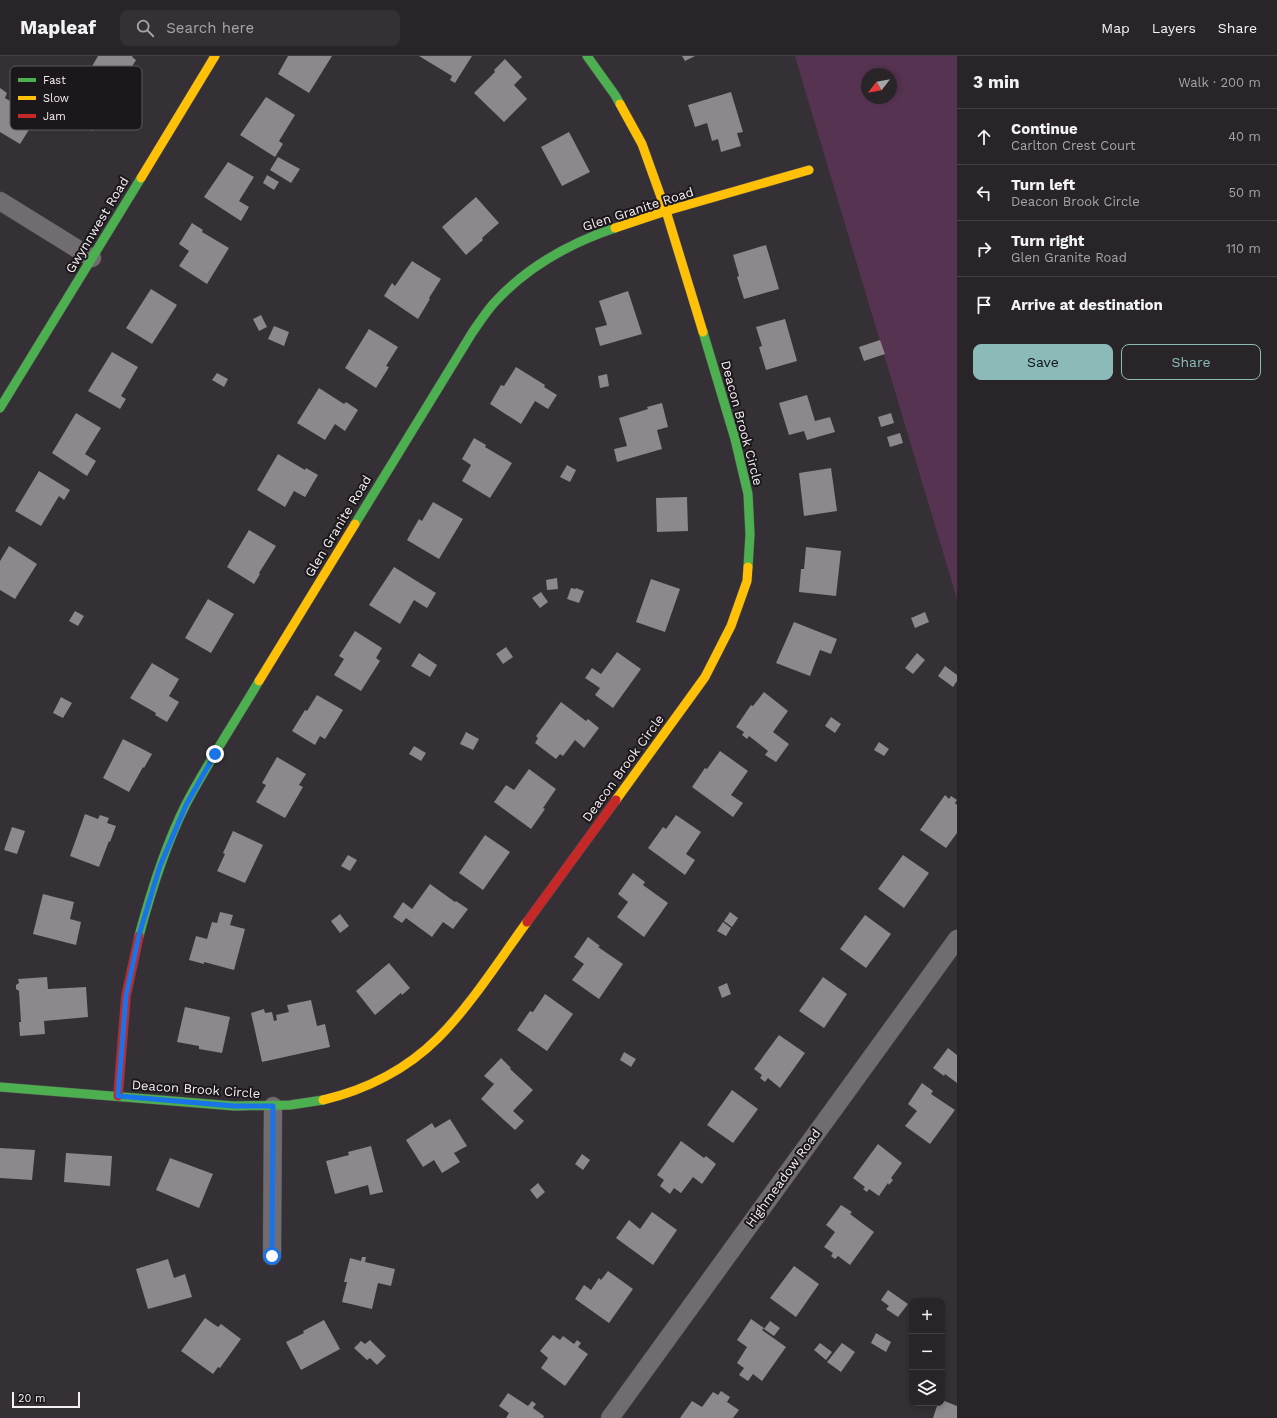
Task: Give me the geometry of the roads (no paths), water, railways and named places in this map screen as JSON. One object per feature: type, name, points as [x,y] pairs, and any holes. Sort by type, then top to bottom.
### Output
[{"type":"street","name":"Gwynnwest Road","points":[[0,408],[215,56]]},
{"type":"street","name":"Deacon Brook Circle","points":[[0,1087],[234,1106],[273,1106],[323,1100],[363,1088],[404,1066],[437,1040],[466,1007],[705,677],[731,626],[747,582],[750,534],[748,494],[735,439],[666,211],[642,144],[615,95],[587,56]]},
{"type":"street","name":"Glen Granite Road","points":[[118,1096],[126,996],[139,935],[160,866],[186,805],[219,748],[472,333],[493,304],[519,279],[553,256],[592,236],[666,211],[809,170]]},
{"type":"street","points":[[0,201],[92,258]]},
{"type":"street","name":"Highmeadow Road","points":[[610,1418],[957,939]]},
{"type":"street","points":[[272,1256],[273,1106]]}]
